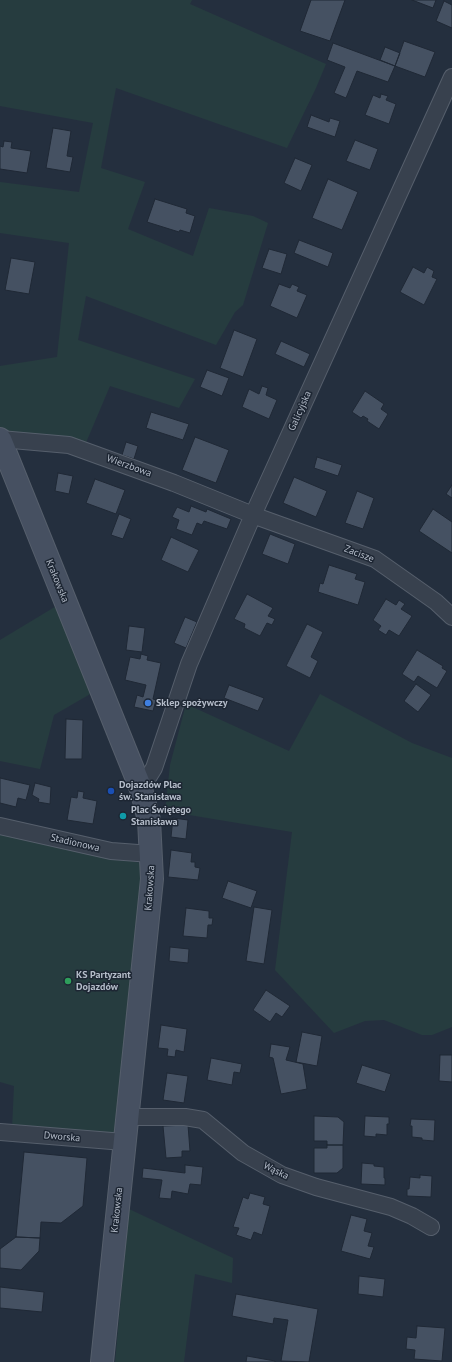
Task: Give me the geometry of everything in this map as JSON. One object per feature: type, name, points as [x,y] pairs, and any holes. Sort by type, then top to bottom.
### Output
[{"type":"street","name":"Galicyjska","points":[[141,789],[154,768],[189,664],[253,515],[452,77]]},
{"type":"street","name":"Wierzbowa","points":[[0,439],[69,445],[170,481],[253,515]]},
{"type":"street","name":"Krakowska","points":[[0,439],[133,768],[141,789],[149,820],[152,854],[152,879],[102,1362]]},
{"type":"street","name":"Zacisze","points":[[253,515],[375,559],[436,602],[452,617]]},
{"type":"street","points":[[133,768],[160,750]]},
{"type":"street","name":"Stadionowa","points":[[0,826],[111,851],[152,854]]},
{"type":"street","name":"Wąska","points":[[127,1117],[185,1117],[203,1120],[243,1153],[282,1175],[316,1187],[391,1207],[412,1216],[431,1227]]},
{"type":"street","name":"Dworska","points":[[0,1132],[124,1142]]},
{"type":"green space","points":[[0,0],[192,0],[190,4],[326,64],[287,148],[116,88],[101,168],[145,182],[128,229],[193,256],[209,208],[253,216],[268,223],[243,305],[235,312],[216,345],[86,296],[78,340],[195,379],[179,408],[110,386],[85,445],[2,435],[0,428],[0,366],[57,357],[69,243],[0,233],[0,182],[79,192],[93,123],[0,106]]},
{"type":"green space","points":[[58,605],[92,693],[54,715],[40,769],[0,761],[0,640]]},
{"type":"green space","points":[[320,694],[412,743],[452,758],[452,1027],[432,1035],[422,1035],[384,1020],[365,1021],[334,1033],[275,970],[292,832],[165,811],[170,765],[186,704],[289,751]]},
{"type":"green space","name":"KS Partyzant Dojazdów","points":[[0,832],[145,864],[120,1137],[12,1129],[14,1086],[0,1082]]},
{"type":"green space","points":[[129,1209],[233,1258],[232,1283],[195,1274],[184,1362],[115,1362]]},
{"type":"building","points":[[311,0],[345,0],[330,41],[300,31]]},
{"type":"building","points":[[412,0],[436,0],[433,8]]},
{"type":"building","points":[[444,1],[452,5],[452,28],[436,21]]},
{"type":"building","points":[[404,41],[435,52],[425,77],[395,66]]},
{"type":"building","points":[[333,43],[395,66],[388,82],[357,71],[346,98],[334,93],[345,67],[327,60]]},
{"type":"building","points":[[385,47],[400,53],[395,66],[380,60]]},
{"type":"building","points":[[381,94],[388,96],[386,100],[396,104],[389,124],[365,115],[373,95],[380,98]]},
{"type":"building","points":[[311,115],[329,122],[330,118],[340,121],[335,137],[307,127]]},
{"type":"building","points":[[53,128],[71,131],[67,156],[73,157],[70,172],[46,168]]},
{"type":"building","points":[[355,140],[378,149],[370,170],[346,161]]},
{"type":"building","points":[[4,141],[12,142],[11,148],[31,151],[27,173],[0,169],[0,146],[3,147]]},
{"type":"building","points":[[295,158],[312,165],[301,191],[284,183]]},
{"type":"building","points":[[328,179],[358,192],[342,230],[312,218]]},
{"type":"building","points":[[155,199],[187,209],[186,213],[195,216],[190,233],[180,230],[179,232],[147,222]]},
{"type":"building","points":[[299,240],[333,253],[328,267],[294,253]]},
{"type":"building","points":[[269,249],[287,254],[281,274],[262,268]]},
{"type":"building","points":[[11,258],[35,262],[29,294],[5,290]]},
{"type":"building","points":[[413,267],[424,273],[427,267],[434,271],[432,277],[437,279],[424,305],[400,292]]},
{"type":"building","points":[[279,284],[290,288],[292,284],[299,287],[297,291],[307,295],[297,318],[270,306]]},
{"type":"building","points":[[234,330],[257,339],[243,377],[220,368]]},
{"type":"building","points":[[281,341],[310,354],[304,367],[275,354]]},
{"type":"building","points":[[207,370],[229,378],[222,396],[200,387]]},
{"type":"building","points":[[262,386],[268,388],[266,395],[277,400],[269,419],[242,407],[249,389],[259,394]]},
{"type":"building","points":[[365,391],[384,404],[381,409],[388,414],[379,429],[367,421],[368,419],[363,416],[361,418],[352,412]]},
{"type":"building","points":[[151,412],[189,424],[183,440],[146,428]]},
{"type":"building","points":[[195,437],[229,450],[216,483],[182,470]]},
{"type":"building","points":[[126,442],[138,446],[134,459],[122,455]]},
{"type":"building","points":[[317,457],[342,465],[338,476],[314,468]]},
{"type":"building","points":[[58,473],[73,476],[69,494],[55,491]]},
{"type":"building","points":[[294,477],[327,491],[316,517],[283,503]]},
{"type":"building","points":[[95,479],[125,490],[116,514],[86,503]]},
{"type":"building","points":[[452,485],[452,498],[446,494]]},
{"type":"building","points":[[357,491],[374,498],[363,529],[345,523]]},
{"type":"building","points":[[191,506],[206,512],[207,509],[231,519],[227,529],[204,521],[202,525],[197,523],[192,535],[176,529],[179,520],[172,517],[177,507],[189,512]]},
{"type":"building","points":[[433,509],[452,522],[452,553],[419,531]]},
{"type":"building","points":[[119,514],[131,519],[123,539],[111,535]]},
{"type":"building","points":[[270,534],[295,544],[288,564],[262,554]]},
{"type":"building","points":[[171,537],[199,550],[188,572],[161,560]]},
{"type":"building","points":[[329,565],[357,574],[355,579],[365,582],[358,605],[318,592],[320,583],[323,584]]},
{"type":"building","points":[[247,594],[273,608],[268,616],[275,619],[272,625],[267,623],[260,636],[244,628],[245,624],[234,619]]},
{"type":"building","points":[[386,599],[396,605],[399,600],[405,604],[401,609],[412,616],[399,636],[389,630],[386,635],[378,630],[381,626],[373,620]]},
{"type":"building","points":[[185,617],[197,622],[186,648],[174,643]]},
{"type":"building","points":[[307,624],[323,632],[311,657],[318,661],[310,678],[286,666]]},
{"type":"building","points":[[129,626],[145,628],[142,652],[126,650]]},
{"type":"building","points":[[417,650],[443,666],[442,668],[447,671],[437,688],[418,676],[414,682],[402,674]]},
{"type":"building","points":[[141,654],[148,656],[147,660],[161,663],[153,699],[156,700],[153,711],[134,707],[137,695],[143,697],[146,685],[125,680],[130,657],[140,659]]},
{"type":"building","points":[[416,684],[431,695],[418,712],[404,701]]},
{"type":"building","points":[[229,685],[264,698],[258,711],[224,698]]},
{"type":"building","points":[[66,719],[83,720],[82,759],[65,759]]},
{"type":"building","points":[[0,778],[30,785],[26,800],[18,798],[16,807],[0,803]]},
{"type":"building","points":[[35,783],[51,787],[50,804],[38,802],[39,799],[32,795]]},
{"type":"building","points":[[78,791],[84,792],[83,798],[97,801],[93,824],[67,820],[71,797],[77,798]]},
{"type":"building","points":[[173,818],[188,820],[186,839],[171,837]]},
{"type":"building","points":[[171,850],[192,853],[191,862],[195,862],[195,867],[200,868],[198,880],[168,877]]},
{"type":"building","points":[[228,881],[257,891],[251,908],[222,898]]},
{"type":"building","points":[[254,907],[272,910],[264,964],[246,961]]},
{"type":"building","points":[[186,908],[209,911],[209,918],[213,918],[212,925],[208,925],[207,938],[183,936]]},
{"type":"building","points":[[170,947],[189,949],[188,963],[169,961]]},
{"type":"building","points":[[266,990],[290,1006],[282,1017],[276,1013],[270,1022],[253,1010]]},
{"type":"building","points":[[161,1025],[187,1029],[184,1052],[176,1050],[175,1057],[167,1056],[168,1049],[158,1048]]},
{"type":"building","points":[[302,1032],[322,1036],[317,1066],[296,1062]]},
{"type":"building","points":[[271,1044],[290,1047],[286,1060],[303,1064],[307,1089],[281,1094],[273,1058],[269,1057]]},
{"type":"building","points":[[440,1055],[452,1055],[452,1082],[439,1081]]},
{"type":"building","points":[[211,1058],[242,1064],[240,1073],[234,1072],[232,1085],[207,1080]]},
{"type":"building","points":[[362,1065],[391,1074],[385,1092],[356,1083]]},
{"type":"building","points":[[167,1073],[188,1076],[184,1103],[163,1100]]},
{"type":"building","points":[[314,1116],[338,1117],[344,1122],[343,1145],[327,1145],[327,1141],[314,1141]]},
{"type":"building","points":[[365,1116],[389,1117],[389,1124],[387,1124],[387,1135],[376,1134],[376,1137],[364,1136]]},
{"type":"building","points":[[411,1119],[435,1120],[434,1141],[412,1137],[412,1126],[410,1126]]},
{"type":"building","points":[[188,1125],[190,1151],[182,1151],[182,1157],[166,1158],[163,1126]]},
{"type":"building","points":[[327,1145],[343,1145],[343,1168],[337,1173],[314,1173],[314,1148],[327,1148]]},
{"type":"building","points":[[24,1152],[87,1158],[83,1206],[61,1223],[41,1222],[40,1238],[16,1237]]},
{"type":"building","points":[[362,1163],[384,1167],[385,1185],[361,1184]]},
{"type":"building","points":[[185,1165],[203,1167],[201,1185],[190,1184],[188,1194],[172,1191],[171,1199],[159,1198],[162,1180],[142,1178],[143,1168],[185,1173]]},
{"type":"building","points":[[420,1175],[432,1176],[431,1197],[407,1196],[410,1177],[420,1178]]},
{"type":"building","points":[[250,1193],[265,1197],[263,1204],[270,1206],[262,1235],[254,1232],[251,1240],[236,1235],[239,1228],[233,1227],[243,1197],[248,1199]]},
{"type":"building","points":[[351,1215],[367,1219],[364,1231],[372,1233],[368,1246],[374,1247],[370,1259],[341,1251]]},
{"type":"building","points":[[16,1237],[40,1238],[39,1251],[21,1270],[0,1268],[0,1249]]},
{"type":"building","points":[[359,1276],[385,1279],[383,1297],[358,1294]]},
{"type":"building","points":[[0,1287],[44,1292],[42,1312],[0,1308]]},
{"type":"building","points":[[236,1294],[318,1309],[309,1362],[281,1361],[288,1320],[274,1318],[273,1324],[232,1316]]},
{"type":"building","points":[[417,1326],[445,1328],[442,1361],[414,1359],[415,1350],[406,1349],[407,1337],[416,1338]]},
{"type":"building","points":[[247,1356],[275,1361],[275,1362],[246,1362]]},
{"type":"place","name":"Sklep spożywczy","points":[[148,703]]},
{"type":"place","name":"Dojazdów Plac św. Stanisława","points":[[111,791]]},
{"type":"place","name":"Plac Świętego Stanisława","points":[[123,816]]},
{"type":"place","name":"KS Partyzant Dojazdów","points":[[68,981]]}]
